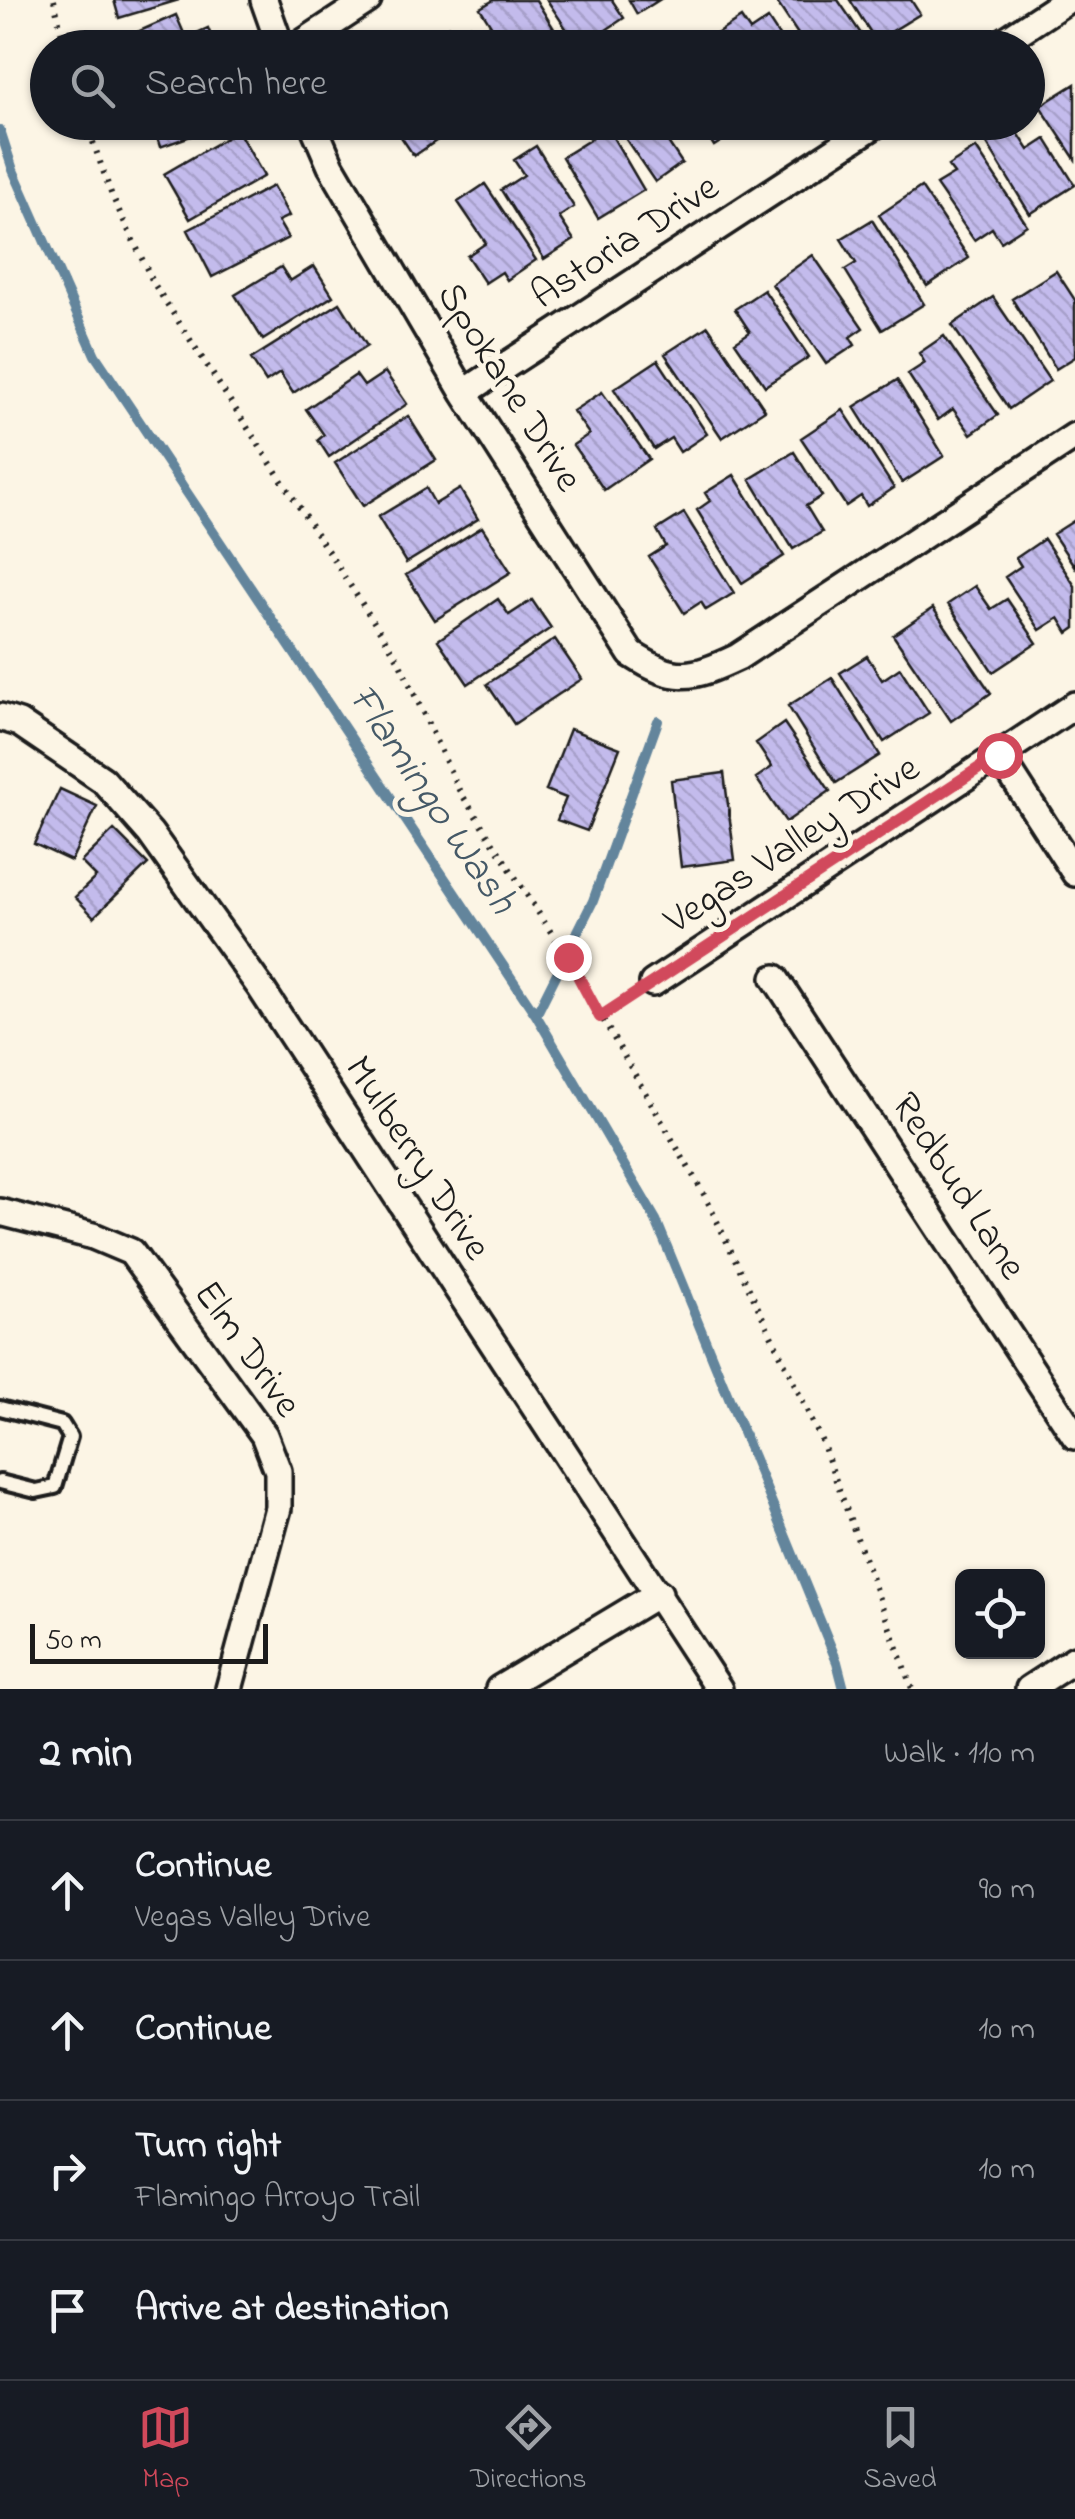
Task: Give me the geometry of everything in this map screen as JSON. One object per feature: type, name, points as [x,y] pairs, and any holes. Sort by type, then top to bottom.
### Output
[{"type":"street","points":[[264,0],[274,30]]},
{"type":"street","points":[[322,30],[368,0]]},
{"type":"street","points":[[1021,30],[1067,0]]},
{"type":"street","name":"Spokane Drive","points":[[319,140],[330,166],[464,393],[631,654],[664,675],[702,674],[738,657],[1075,436]]},
{"type":"street","name":"Astoria Drive","points":[[464,393],[851,140]]},
{"type":"street","name":"Vegas Valley Drive","points":[[654,983],[1075,705]]},
{"type":"street","name":"Mulberry Drive","points":[[0,717],[18,723],[102,780],[150,833],[260,987],[720,1689]]},
{"type":"street","points":[[999,755],[1075,872]]},
{"type":"street","name":"Redbud Lane","points":[[776,978],[1075,1436]]},
{"type":"street","name":"Elm Drive","points":[[0,1212],[94,1236],[132,1252],[264,1435],[278,1471],[278,1508],[230,1689]]},
{"type":"street","points":[[499,1689],[658,1592]]},
{"type":"street","points":[[1028,1689],[1075,1659]]},
{"type":"lane","points":[[0,1408],[62,1424],[70,1437],[56,1487],[36,1491],[0,1482]]},
{"type":"path","points":[[54,0],[61,30]]},
{"type":"path","points":[[92,140],[112,196],[154,284],[398,659],[459,790],[568,957],[706,1198],[822,1442],[912,1689]]},
{"type":"path","points":[[600,1017],[654,983]]},
{"type":"building","points":[[114,0],[179,0],[119,18]]},
{"type":"building","points":[[494,0],[536,0],[555,30],[494,30],[480,8]]},
{"type":"building","points":[[547,0],[612,0],[624,18],[606,30],[567,30]]},
{"type":"building","points":[[629,0],[659,0],[637,14]]},
{"type":"building","points":[[784,0],[838,0],[858,30],[795,30],[778,4]]},
{"type":"building","points":[[850,0],[911,0],[920,14],[894,30],[869,30]]},
{"type":"building","points":[[176,15],[183,30],[142,30]]},
{"type":"building","points":[[741,18],[749,30],[723,30]]},
{"type":"building","points":[[768,19],[775,30],[752,30]]},
{"type":"building","points":[[1075,84],[1075,159],[1045,114],[1045,103]]},
{"type":"building","points":[[1046,139],[1075,185],[1030,214],[987,144],[993,140],[1022,140],[1029,150]]},
{"type":"building","points":[[158,140],[180,140],[160,147]]},
{"type":"building","points":[[223,140],[243,140],[264,176],[190,219],[164,174]]},
{"type":"building","points":[[403,140],[437,140],[414,156]]},
{"type":"building","points":[[589,140],[615,140],[644,190],[598,218],[562,157]]},
{"type":"building","points":[[626,140],[667,140],[682,163],[655,182]]},
{"type":"building","points":[[536,146],[574,207],[559,217],[574,240],[544,259],[501,190],[524,175],[514,160]]},
{"type":"building","points":[[976,148],[1027,225],[1001,242],[992,228],[974,240],[936,185],[954,174],[948,166]]},
{"type":"building","points":[[485,184],[536,260],[507,280],[502,272],[485,283],[467,256],[486,243],[458,202]]},
{"type":"building","points":[[273,186],[289,216],[278,221],[288,238],[212,277],[188,230]]},
{"type":"building","points":[[921,187],[969,258],[927,286],[879,215]]},
{"type":"building","points":[[872,220],[924,304],[882,330],[845,270],[856,263],[841,239]]},
{"type":"building","points":[[813,255],[863,328],[850,337],[855,345],[826,364],[772,284]]},
{"type":"building","points":[[314,266],[333,296],[263,340],[235,295],[281,267],[290,281]]},
{"type":"building","points":[[1056,271],[1075,300],[1075,357],[1056,369],[1012,299]]},
{"type":"building","points":[[764,290],[809,357],[765,386],[735,342],[750,332],[735,309]]},
{"type":"building","points":[[993,297],[1050,381],[1009,409],[952,325]]},
{"type":"building","points":[[340,303],[367,346],[293,393],[280,373],[266,382],[251,359]]},
{"type":"building","points":[[708,326],[765,410],[722,438],[665,354]]},
{"type":"building","points":[[944,336],[998,415],[971,434],[953,409],[938,420],[908,374],[925,363],[919,353]]},
{"type":"building","points":[[658,360],[707,434],[680,452],[671,438],[654,449],[614,389]]},
{"type":"building","points":[[385,372],[407,404],[329,457],[318,440],[324,435],[306,409],[356,375],[364,386]]},
{"type":"building","points":[[897,380],[944,456],[902,483],[854,407]]},
{"type":"building","points":[[602,392],[649,459],[604,490],[573,445],[589,434],[573,411]]},
{"type":"building","points":[[843,410],[894,488],[867,506],[861,496],[846,506],[801,438]]},
{"type":"building","points":[[408,416],[436,460],[363,506],[335,463]]},
{"type":"building","points":[[794,452],[822,496],[806,506],[822,532],[793,549],[750,479]]},
{"type":"building","points":[[734,475],[784,556],[742,583],[697,510],[710,501],[705,493]]},
{"type":"building","points":[[426,488],[435,504],[460,489],[478,519],[406,563],[378,517]]},
{"type":"building","points":[[684,513],[734,593],[706,610],[701,602],[684,613],[649,557],[666,546],[657,530]]},
{"type":"building","points":[[1075,520],[1075,567],[1053,534]]},
{"type":"building","points":[[482,527],[511,572],[435,620],[406,575]]},
{"type":"building","points":[[1044,539],[1075,586],[1075,628],[1068,633],[1059,618],[1040,630],[1005,577],[1021,566],[1016,558]]},
{"type":"building","points":[[975,586],[991,609],[1007,599],[1037,643],[993,672],[948,604]]},
{"type":"building","points":[[498,599],[509,615],[532,600],[551,628],[468,684],[438,640]]},
{"type":"building","points":[[933,608],[991,693],[951,721],[893,635]]},
{"type":"building","points":[[555,639],[582,679],[514,724],[487,684]]},
{"type":"building","points":[[867,656],[882,680],[900,668],[929,713],[884,742],[840,673]]},
{"type":"building","points":[[832,678],[880,755],[836,783],[788,706]]},
{"type":"building","points":[[784,723],[830,791],[786,822],[756,778],[772,767],[756,743]]},
{"type":"building","points":[[570,729],[620,748],[587,831],[557,820],[566,798],[546,790]]},
{"type":"building","points":[[724,773],[735,860],[681,867],[671,780]]},
{"type":"building","points":[[60,789],[97,806],[71,861],[34,844]]},
{"type":"building","points":[[114,830],[148,864],[94,917],[75,897],[96,877],[81,862]]},
{"type":"waterway","name":"Flamingo Wash","points":[[0,130],[13,170],[95,355],[536,1015],[656,1220],[837,1662],[844,1689]]},
{"type":"waterway","points":[[536,1015],[593,901],[658,721]]},
{"type":"route","points":[[568,957],[600,1017],[999,755]]}]
